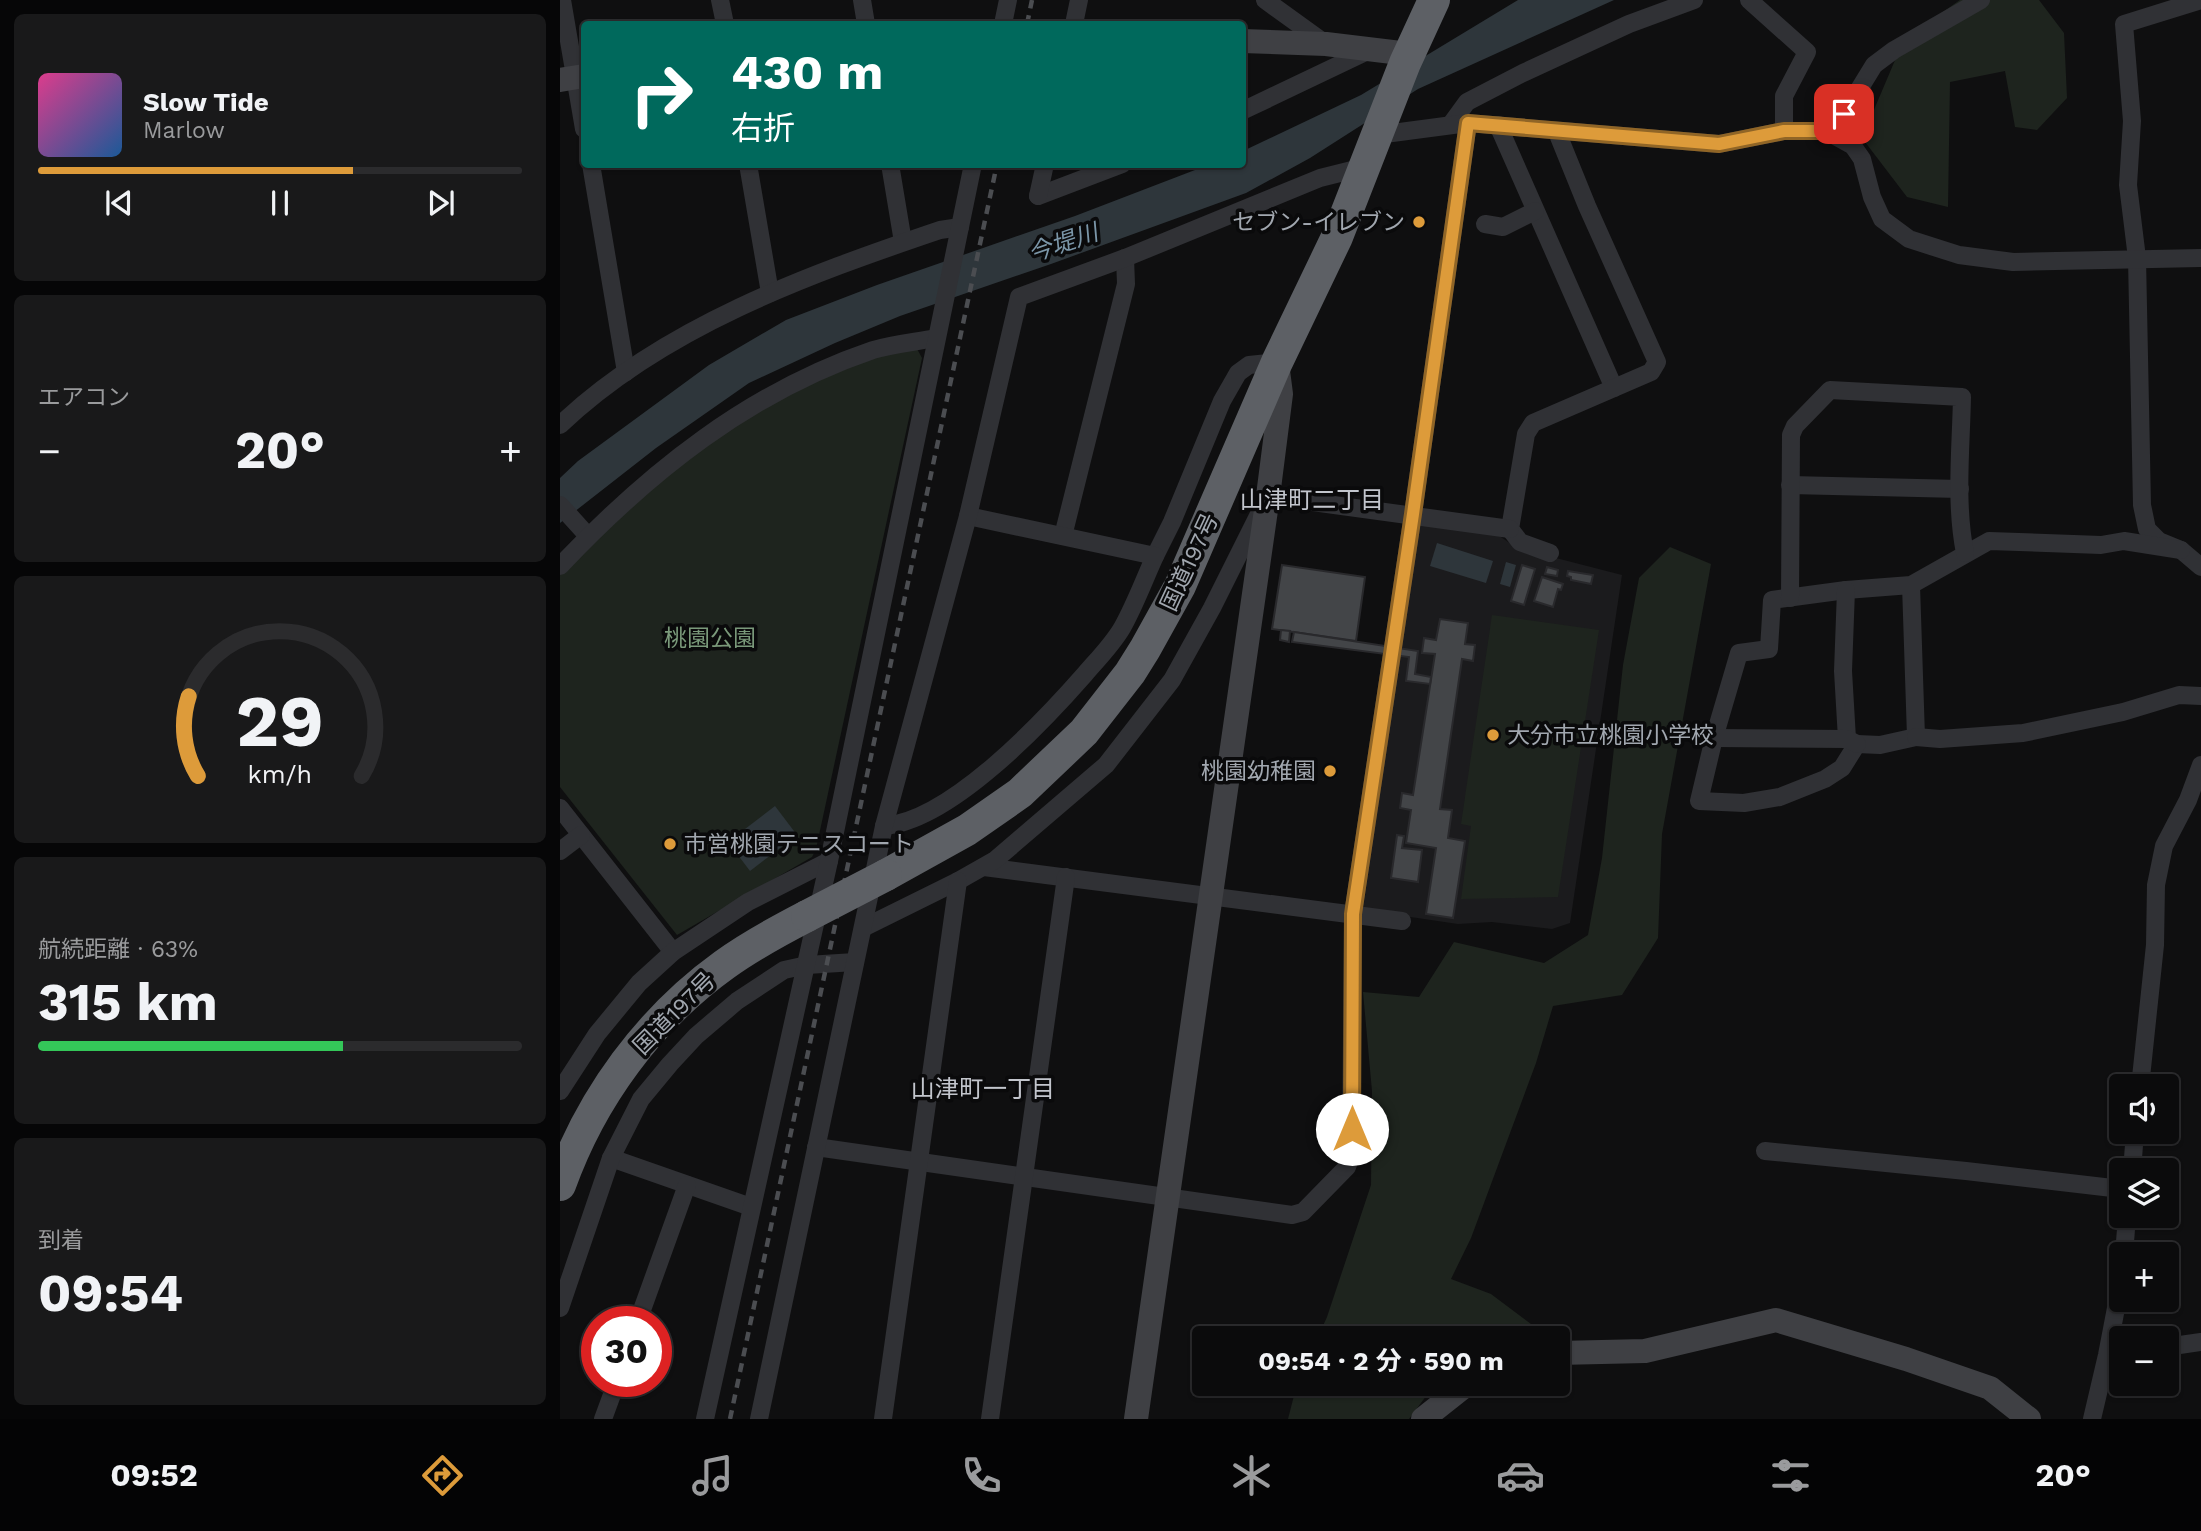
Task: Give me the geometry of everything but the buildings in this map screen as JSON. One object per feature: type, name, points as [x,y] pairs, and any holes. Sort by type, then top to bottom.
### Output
[{"type":"highway","name":"国道197号","points":[[560,1185],[573,1152],[601,1100],[633,1053],[677,1004],[722,966],[757,943],[967,830],[1020,793],[1084,732],[1130,673],[1180,586],[1277,362],[1336,237],[1407,59],[1437,1]]},
{"type":"street","points":[[562,0],[581,116]]},
{"type":"street","points":[[720,0],[724,21]]},
{"type":"street","points":[[862,0],[866,21]]},
{"type":"street","points":[[1004,21],[1008,0]]},
{"type":"street","points":[[1074,21],[1079,0]]},
{"type":"street","points":[[1265,0],[1326,44]]},
{"type":"street","points":[[816,1147],[1292,1215],[1303,1212],[1347,1167],[1351,1156],[1353,914],[1413,514],[1460,124],[1467,102],[1629,24],[1694,0]]},
{"type":"street","points":[[1749,0],[1807,52],[1784,96],[1784,131]]},
{"type":"street","points":[[1826,131],[1844,114],[1874,65],[1981,0]]},
{"type":"street","points":[[2201,0],[2124,24],[2132,121],[2128,185],[2137,258],[2142,505],[2147,529],[2160,541],[2181,550],[2201,567]]},
{"type":"street","points":[[1246,41],[1326,44],[1372,49],[1407,59]]},
{"type":"street","points":[[1246,109],[1372,49]]},
{"type":"street","points":[[1379,130],[1460,124],[1498,125],[1719,144],[1784,131],[1826,131],[1853,146],[1863,159],[1872,197],[1882,219],[1909,239],[1959,255],[2012,262],[2201,258]]},
{"type":"street","points":[[1498,125],[1614,388]]},
{"type":"street","points":[[1510,529],[1526,433],[1533,423],[1651,372],[1657,362],[1557,132]]},
{"type":"street","points":[[759,1419],[884,826],[968,516],[1019,298],[1320,178],[1364,167]]},
{"type":"street","points":[[591,168],[626,372]]},
{"type":"street","points":[[749,168],[770,293]]},
{"type":"street","points":[[891,168],[903,242]]},
{"type":"street","points":[[705,1419],[807,965],[972,168]]},
{"type":"street","points":[[1044,168],[1038,196],[1112,168]]},
{"type":"street","points":[[1485,224],[1503,227],[1535,211]]},
{"type":"street","points":[[560,425],[626,372],[703,326],[770,293],[817,273],[940,230],[958,235]]},
{"type":"street","points":[[1063,536],[1126,284],[1125,258]]},
{"type":"street","points":[[560,566],[583,530],[739,413],[794,382],[875,349],[936,338]]},
{"type":"street","points":[[884,826],[899,825],[926,814],[967,788],[1036,727],[1068,693],[1121,630],[1172,522],[1222,401],[1238,373],[1249,365],[1277,362],[1281,394],[1268,496],[1136,1419]]},
{"type":"street","points":[[1790,598],[1791,435],[1795,426],[1830,390],[1962,397],[1960,489],[1965,553]]},
{"type":"street","points":[[1790,485],[1960,489]]},
{"type":"street","points":[[1268,496],[1510,529],[1520,542],[1550,553]]},
{"type":"street","points":[[863,928],[995,860],[1106,765],[1172,680],[1212,608],[1268,496]]},
{"type":"street","points":[[560,505],[583,530]]},
{"type":"street","points":[[968,516],[1155,556]]},
{"type":"street","points":[[1846,590],[1843,671],[1852,741],[1842,768],[1825,779],[1780,797],[1744,803],[1699,802],[1714,738],[1739,653],[1769,649],[1772,600],[1846,590],[1911,585],[1989,541],[2101,545],[2124,541],[2181,550]]},
{"type":"street","points":[[1911,585],[1916,737]]},
{"type":"street","points":[[1714,738],[1852,741],[1880,745],[1916,737],[1950,738],[2023,733],[2123,712],[2179,695],[2201,696]]},
{"type":"street","points":[[2141,1074],[2155,945],[2156,886],[2164,846],[2188,800],[2201,765]]},
{"type":"street","points":[[560,808],[673,952]]},
{"type":"street","points":[[560,851],[581,835]]},
{"type":"street","points":[[560,1091],[597,1034],[630,993],[673,952],[748,902],[829,861]]},
{"type":"street","points":[[984,867],[1402,921]]},
{"type":"street","points":[[990,1419],[1066,877]]},
{"type":"street","points":[[883,1419],[958,881]]},
{"type":"street","points":[[560,1308],[611,1158],[641,1099],[670,1064],[696,1036],[737,1001],[784,970],[807,965],[855,962]]},
{"type":"street","points":[[1765,1151],[2109,1188]]},
{"type":"street","points":[[611,1158],[751,1207]]},
{"type":"street","points":[[643,1306],[687,1185]]},
{"type":"street","points":[[1570,1353],[1644,1351],[1776,1320],[1906,1359],[1990,1388],[2029,1419]]},
{"type":"street","points":[[2179,1345],[2201,1342]]},
{"type":"street","points":[[2092,1419],[2109,1369]]},
{"type":"street","points":[[1423,1419],[1452,1396]]},
{"type":"street","points":[[603,1419],[611,1397]]},
{"type":"shaded area","name":"大分市立桃園小学校","points":[[1423,524],[1498,535],[1517,548],[1622,575],[1570,923],[1552,929],[1492,922],[1458,924],[1363,910],[1418,529]]},
{"type":"green space","points":[[1960,0],[2039,0],[2064,33],[2067,98],[2037,130],[2015,127],[2005,71],[1950,82],[1948,207],[1907,197],[1862,138],[1904,39]]},
{"type":"green space","name":"桃園公園","points":[[916,347],[922,358],[816,849],[812,857],[677,935],[560,787],[560,575],[681,460],[763,406],[856,360]]},
{"type":"green space","points":[[1670,547],[1711,564],[1662,834],[1658,938],[1622,995],[1553,1006],[1536,1063],[1471,1238],[1451,1279],[1491,1294],[1534,1326],[1323,1326],[1371,1185],[1372,1091],[1363,992],[1419,997],[1454,942],[1544,963],[1588,935],[1602,858],[1623,665],[1639,578]]},
{"type":"green space","points":[[1492,615],[1599,630],[1558,897],[1461,899],[1471,826],[1461,824]]},
{"type":"green space","points":[[1294,1396],[1426,1396],[1409,1419],[1288,1419]]},
{"type":"water","name":"今堤川","points":[[1518,0],[1614,0],[1418,89],[1310,158],[1246,193],[900,316],[749,383],[656,448],[560,523],[560,478],[578,461],[709,365],[786,320],[1200,168],[1246,168],[1246,150],[1361,95]]},
{"type":"water","points":[[1437,543],[1493,561],[1486,583],[1430,566]]},
{"type":"water","points":[[1506,562],[1516,565],[1510,587],[1500,584]]},
{"type":"water","points":[[775,806],[797,835],[750,871],[728,842]]},
{"type":"railway","points":[[1028,21],[1032,0]]},
{"type":"railway","points":[[730,1419],[996,168]]},
{"type":"place","name":"セブン-イレブン","points":[[1419,222]]},
{"type":"place","name":"大分市立桃園小学校","points":[[1493,735]]},
{"type":"place","name":"桃園幼稚園","points":[[1330,771]]},
{"type":"place","name":"市営桃園テニスコート","points":[[670,844]]},
{"type":"district","name":"山津町二丁目","points":[[1312,500]]},
{"type":"district","name":"山津町一丁目","points":[[983,1089]]},
{"type":"route","points":[[1352,1129],[1353,914],[1468,123],[1719,144],[1784,131],[1826,131],[1844,114]]}]
